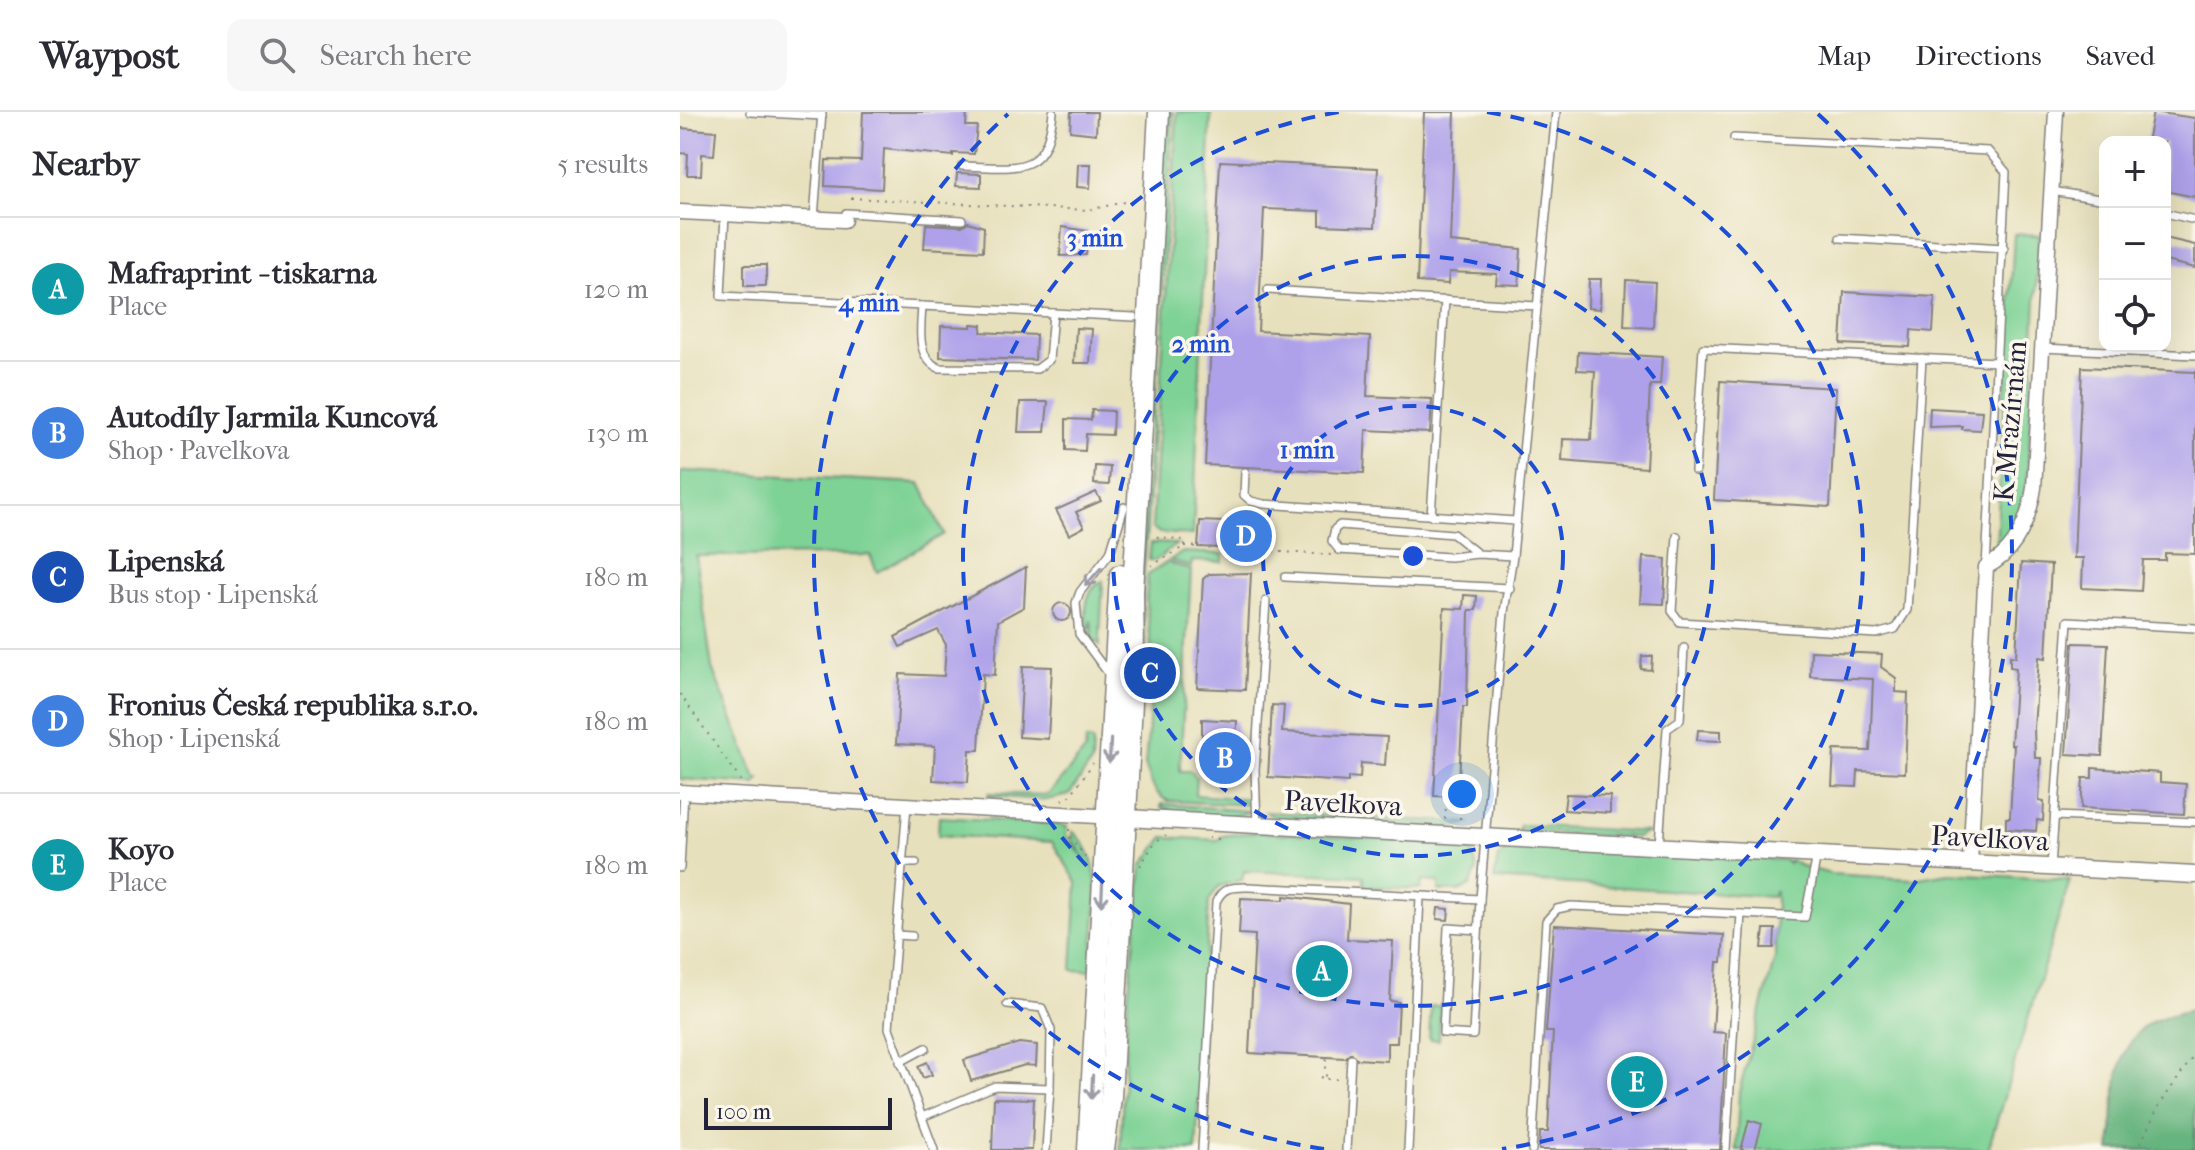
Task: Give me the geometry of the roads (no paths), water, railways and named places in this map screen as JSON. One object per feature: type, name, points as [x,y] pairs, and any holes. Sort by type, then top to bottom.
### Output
[{"type":"main road","points":[[1104,1150],[1111,1097],[1117,817],[1113,695],[1146,112]]},
{"type":"main road","points":[[1088,1150],[1117,817],[1134,665],[1133,592],[1159,112]]},
{"type":"street","name":"K Mrazírnám","points":[[1986,567],[2002,556],[2016,540],[2030,511],[2036,472],[2056,112]]},
{"type":"street","points":[[680,212],[844,220]]},
{"type":"street","points":[[1970,863],[1986,567]]},
{"type":"street","name":"Pavelkova","points":[[682,792],[2195,875]]},
{"type":"lane","points":[[750,112],[822,114],[814,218]]},
{"type":"lane","points":[[962,166],[1017,167],[1031,162],[1050,140],[1053,112]]},
{"type":"lane","points":[[1478,930],[1448,928],[1443,1033],[1473,1035],[1480,899],[1504,612],[1510,588],[1556,112]]},
{"type":"lane","points":[[1734,138],[1988,151],[2006,172],[1986,567]]},
{"type":"lane","points":[[2052,191],[2099,199]]},
{"type":"lane","points":[[844,220],[846,213],[962,220]]},
{"type":"lane","points":[[725,214],[721,296],[1134,317]]},
{"type":"lane","points":[[2171,214],[2195,220]]},
{"type":"lane","points":[[1840,238],[2004,248]]},
{"type":"lane","points":[[1268,290],[1537,306]]},
{"type":"lane","points":[[1431,516],[1445,300]]},
{"type":"lane","points":[[922,306],[920,345],[933,365],[939,368],[1042,368],[1049,360],[1053,313]]},
{"type":"lane","points":[[1695,471],[1703,348],[1998,362]]},
{"type":"lane","points":[[2042,348],[2195,355]]},
{"type":"lane","points":[[1677,536],[1672,611],[1680,622],[1876,634],[1895,629],[1907,610],[1922,358]]},
{"type":"lane","points":[[1245,472],[1244,495],[1251,501],[1516,521]]},
{"type":"lane","points":[[1113,695],[1103,663],[1079,634],[1076,603],[1080,592],[1110,553],[1124,507]]},
{"type":"lane","points":[[1478,554],[1453,534],[1340,525],[1335,529],[1332,541],[1339,550],[1450,557],[1478,554],[1513,556]]},
{"type":"lane","points":[[1285,577],[1510,588]]},
{"type":"lane","points":[[1257,825],[1255,770],[1266,601]]},
{"type":"lane","points":[[2051,867],[2068,621],[2195,628]]},
{"type":"lane","points":[[1659,845],[1667,729],[1680,720],[1684,648]]},
{"type":"lane","points":[[680,868],[682,792]]},
{"type":"lane","points":[[907,805],[889,1028],[934,1150]]},
{"type":"lane","points":[[2055,816],[2195,822]]},
{"type":"lane","points":[[1532,1150],[1546,921],[1557,909],[1571,906],[1805,917],[1817,854]]},
{"type":"lane","points":[[902,863],[916,863]]},
{"type":"lane","points":[[1202,1150],[1216,902],[1220,893],[1228,887],[1480,899]]},
{"type":"lane","points":[[1408,1150],[1420,897]]},
{"type":"lane","points":[[1726,1150],[1741,914]]},
{"type":"lane","points":[[896,935],[912,936]]},
{"type":"lane","points":[[1007,1004],[1042,1008],[1051,1030],[1046,1150]]},
{"type":"lane","points":[[900,1062],[926,1048]]},
{"type":"lane","points":[[1346,1150],[1351,1059]]},
{"type":"lane","points":[[922,1117],[995,1086],[1050,1088]]},
{"type":"place","name":"Fronius Česká republika s.r.o.","points":[[1246,536]]},
{"type":"place","name":"Lipenská","points":[[1150,673]]},
{"type":"place","name":"Autodíly Jarmila Kuncová","points":[[1225,758]]},
{"type":"place","name":"Mafraprint - tiskarna","points":[[1322,971]]},
{"type":"place","name":"Koyo","points":[[1637,1082]]}]
